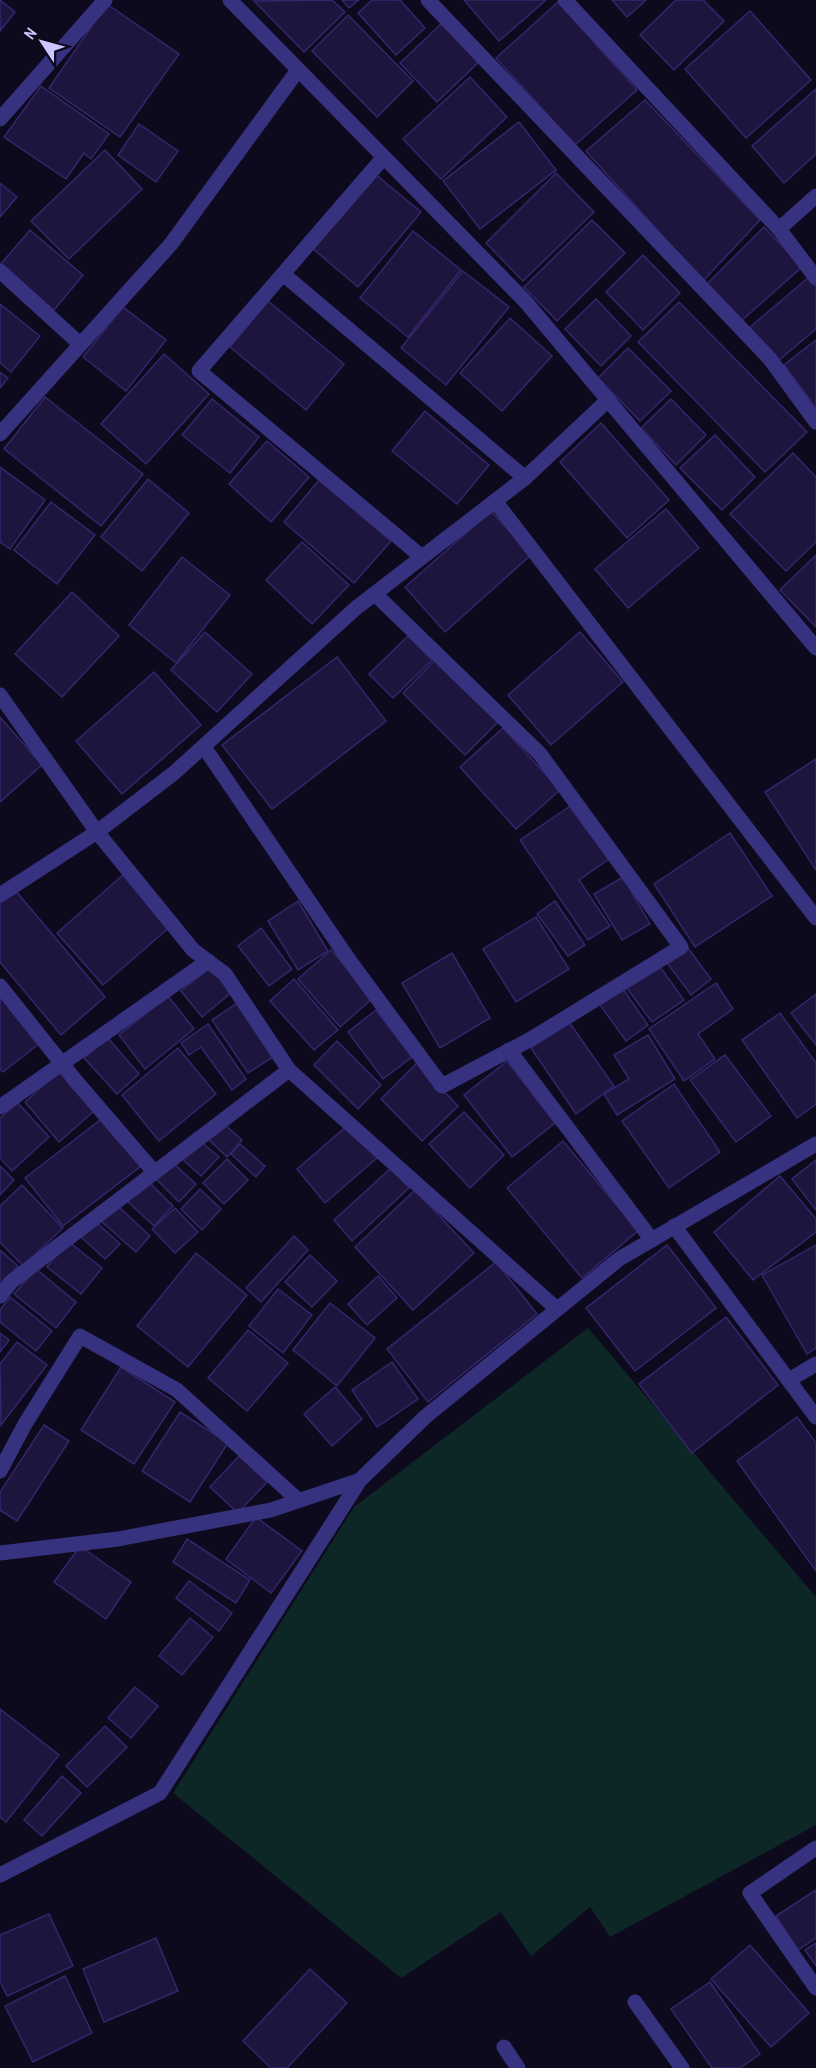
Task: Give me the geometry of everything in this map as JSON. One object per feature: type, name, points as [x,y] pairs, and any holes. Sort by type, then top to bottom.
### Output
[{"type":"street","points":[[3,109],[105,0]]},
{"type":"street","points":[[230,0],[525,301],[816,648]]},
{"type":"street","points":[[428,0],[770,359],[816,422]]},
{"type":"street","points":[[565,0],[779,229],[816,278]]},
{"type":"street","points":[[0,434],[171,244],[298,70]]},
{"type":"street","points":[[384,157],[199,371],[422,557]]},
{"type":"street","points":[[779,229],[816,196]]},
{"type":"street","points":[[0,271],[80,344]]},
{"type":"street","points":[[283,274],[525,478]]},
{"type":"street","points":[[0,896],[97,832],[174,773],[356,608],[525,478],[609,400]]},
{"type":"street","points":[[495,501],[816,918]]},
{"type":"street","points":[[204,747],[349,960],[442,1086],[509,1050],[681,947],[540,754],[375,594]]},
{"type":"street","points":[[0,695],[97,832],[193,950],[225,974],[290,1070],[557,1310]]},
{"type":"street","points":[[0,1107],[208,962]]},
{"type":"street","points":[[0,986],[154,1172]]},
{"type":"street","points":[[509,1050],[652,1240]]},
{"type":"street","points":[[0,1296],[11,1282],[290,1070]]},
{"type":"street","points":[[0,1875],[160,1793],[360,1480],[425,1417],[619,1259],[816,1144]]},
{"type":"street","points":[[674,1226],[816,1417]]},
{"type":"street","points":[[0,1471],[5,1448],[80,1336],[177,1390],[298,1500]]},
{"type":"street","points":[[789,1380],[816,1364]]},
{"type":"street","points":[[0,1553],[118,1539],[271,1510],[360,1480]]},
{"type":"street","points":[[816,1848],[750,1893],[816,1988]]},
{"type":"street","points":[[635,2002],[682,2068]]},
{"type":"street","points":[[504,2047],[518,2068]]},
{"type":"green space","points":[[588,1328],[816,1597],[816,1825],[610,1937],[590,1907],[531,1956],[501,1912],[401,1978],[173,1793],[354,1507]]},
{"type":"building","points":[[0,0],[15,12],[0,31]]},
{"type":"building","points":[[332,0],[345,12],[304,52],[254,1]]},
{"type":"building","points":[[342,0],[359,0],[349,8]]},
{"type":"building","points":[[372,0],[400,0],[425,28],[396,55],[358,13]]},
{"type":"building","points":[[464,0],[546,0],[499,41]]},
{"type":"building","points":[[612,0],[646,0],[627,17]]},
{"type":"building","points":[[676,0],[703,0],[724,21],[674,70],[640,35]]},
{"type":"building","points":[[558,2],[637,90],[575,145],[496,58]]},
{"type":"building","points":[[107,4],[179,54],[120,137],[49,88]]},
{"type":"building","points":[[750,11],[811,80],[746,138],[685,69]]},
{"type":"building","points":[[348,15],[413,81],[377,117],[312,51]]},
{"type":"building","points":[[443,22],[480,61],[437,102],[400,63]]},
{"type":"building","points":[[470,77],[507,117],[441,179],[403,139]]},
{"type":"building","points":[[41,86],[109,134],[91,159],[84,153],[66,179],[4,137]]},
{"type":"building","points":[[816,89],[816,154],[784,183],[752,146]]},
{"type":"building","points":[[645,100],[760,220],[703,281],[586,151]]},
{"type":"building","points":[[519,122],[556,170],[480,229],[443,181]]},
{"type":"building","points":[[139,124],[178,151],[156,182],[118,155]]},
{"type":"building","points":[[105,150],[142,189],[69,259],[31,221]]},
{"type":"building","points":[[374,173],[421,212],[358,287],[312,248]]},
{"type":"building","points":[[556,173],[594,212],[523,281],[486,243]]},
{"type":"building","points":[[0,183],[17,197],[0,217]]},
{"type":"building","points":[[592,220],[625,253],[557,321],[524,287]]},
{"type":"building","points":[[764,227],[802,267],[741,321],[706,285]]},
{"type":"building","points":[[30,230],[83,275],[54,310],[0,265]]},
{"type":"building","points":[[413,231],[461,270],[408,337],[360,298]]},
{"type":"building","points":[[643,255],[680,293],[643,330],[606,292]]},
{"type":"building","points":[[463,271],[509,307],[446,385],[401,348]]},
{"type":"building","points":[[809,277],[816,286],[816,329],[778,361],[749,328]]},
{"type":"building","points":[[596,299],[631,336],[601,366],[565,329]]},
{"type":"building","points":[[268,301],[344,364],[306,410],[230,347]]},
{"type":"building","points":[[679,302],[807,432],[765,472],[638,342]]},
{"type":"building","points":[[0,304],[40,336],[11,372],[0,363]]},
{"type":"building","points":[[123,307],[166,340],[126,391],[83,357]]},
{"type":"building","points":[[510,318],[552,356],[502,411],[460,373]]},
{"type":"building","points":[[816,340],[816,408],[784,365]]},
{"type":"building","points":[[628,348],[671,391],[640,421],[598,378]]},
{"type":"building","points":[[164,354],[209,394],[146,464],[101,424]]},
{"type":"building","points":[[0,372],[8,378],[0,388]]},
{"type":"building","points":[[45,397],[143,474],[101,526],[4,449]]},
{"type":"building","points":[[212,399],[259,437],[230,473],[182,435]]},
{"type":"building","points":[[671,399],[706,435],[676,465],[641,428]]},
{"type":"building","points":[[425,411],[489,465],[457,504],[392,451]]},
{"type":"building","points":[[601,423],[669,500],[627,538],[560,462]]},
{"type":"building","points":[[715,435],[755,477],[722,510],[680,468]]},
{"type":"building","points":[[267,441],[309,477],[271,522],[229,484]]},
{"type":"building","points":[[793,453],[816,477],[816,542],[786,571],[730,514]]},
{"type":"building","points":[[0,467],[45,500],[10,549],[0,542]]},
{"type":"building","points":[[148,479],[189,513],[142,571],[101,537]]},
{"type":"building","points":[[319,480],[391,541],[354,583],[284,522]]},
{"type":"building","points":[[51,502],[95,535],[57,584],[14,550]]},
{"type":"building","points":[[666,509],[699,548],[628,608],[595,569]]},
{"type":"building","points":[[491,511],[531,555],[445,632],[405,587]]},
{"type":"building","points":[[302,542],[349,585],[312,624],[266,580]]},
{"type":"building","points":[[816,555],[816,627],[780,590]]},
{"type":"building","points":[[182,557],[230,595],[176,663],[129,625]]},
{"type":"building","points":[[72,592],[119,636],[62,697],[15,654]]},
{"type":"building","points":[[205,632],[252,674],[217,712],[171,670]]},
{"type":"building","points":[[580,632],[623,682],[551,745],[508,695]]},
{"type":"building","points":[[408,636],[432,660],[393,698],[369,674]]},
{"type":"building","points":[[337,657],[386,721],[272,809],[222,745]]},
{"type":"building","points":[[436,659],[499,721],[465,755],[403,693]]},
{"type":"building","points":[[154,672],[201,725],[122,794],[76,741]]},
{"type":"building","points":[[0,717],[42,765],[0,802]]},
{"type":"building","points":[[503,728],[560,790],[516,829],[460,767]]},
{"type":"building","points":[[816,759],[816,870],[765,792]]},
{"type":"building","points":[[572,805],[609,859],[579,880],[610,926],[588,940],[520,840]]},
{"type":"building","points":[[730,833],[772,896],[695,947],[654,884]]},
{"type":"building","points":[[124,874],[171,926],[103,985],[57,933]]},
{"type":"building","points":[[623,877],[650,924],[622,940],[594,894]]},
{"type":"building","points":[[15,890],[105,997],[61,1035],[0,962],[0,902]]},
{"type":"building","points":[[298,901],[328,951],[298,970],[268,921]]},
{"type":"building","points":[[555,901],[585,945],[568,956],[537,914]]},
{"type":"building","points":[[536,917],[569,969],[516,1002],[483,949]]},
{"type":"building","points":[[261,928],[292,969],[269,986],[238,946]]},
{"type":"building","points":[[688,948],[711,979],[691,995],[667,963]]},
{"type":"building","points":[[331,950],[373,998],[340,1027],[298,979]]},
{"type":"building","points":[[452,953],[490,1018],[440,1048],[402,983]]},
{"type":"building","points":[[658,964],[684,1000],[652,1022],[626,987]]},
{"type":"building","points":[[211,967],[231,993],[202,1017],[181,991]]},
{"type":"building","points":[[294,979],[338,1030],[314,1050],[270,1001]]},
{"type":"building","points":[[716,983],[733,1009],[698,1034],[715,1059],[684,1081],[649,1029]]},
{"type":"building","points":[[621,986],[648,1025],[626,1041],[598,1002]]},
{"type":"building","points":[[816,994],[816,1045],[791,1013]]},
{"type":"building","points":[[0,996],[40,1043],[3,1072],[0,1069]]},
{"type":"building","points":[[168,996],[194,1029],[145,1069],[119,1035]]},
{"type":"building","points":[[237,1003],[273,1057],[248,1073],[212,1020]]},
{"type":"building","points":[[376,1010],[412,1057],[383,1079],[348,1032]]},
{"type":"building","points":[[780,1013],[816,1063],[816,1104],[797,1118],[742,1040]]},
{"type":"building","points":[[569,1022],[614,1086],[576,1114],[531,1048]]},
{"type":"building","points":[[208,1024],[246,1079],[232,1090],[201,1047],[189,1055],[181,1043]]},
{"type":"building","points":[[648,1035],[675,1079],[617,1115],[604,1094],[629,1079],[614,1055]]},
{"type":"building","points":[[107,1037],[139,1074],[117,1094],[84,1058]]},
{"type":"building","points":[[337,1041],[381,1085],[358,1109],[314,1065]]},
{"type":"building","points":[[178,1048],[216,1094],[159,1141],[122,1095]]},
{"type":"building","points":[[725,1055],[771,1116],[736,1142],[690,1080]]},
{"type":"building","points":[[507,1061],[555,1123],[512,1157],[464,1095]]},
{"type":"building","points":[[417,1063],[458,1106],[422,1141],[381,1099]]},
{"type":"building","points":[[59,1071],[94,1111],[59,1142],[25,1102]]},
{"type":"building","points":[[674,1084],[720,1152],[669,1188],[622,1121]]},
{"type":"building","points":[[18,1103],[49,1137],[12,1171],[0,1158],[0,1118]]},
{"type":"building","points":[[464,1112],[504,1155],[470,1188],[429,1144]]},
{"type":"building","points":[[104,1117],[141,1166],[63,1226],[25,1178]]},
{"type":"building","points":[[223,1123],[242,1140],[227,1157],[207,1138]]},
{"type":"building","points":[[348,1125],[377,1158],[325,1203],[297,1169]]},
{"type":"building","points":[[199,1140],[219,1157],[201,1176],[181,1158]]},
{"type":"building","points":[[563,1141],[638,1231],[582,1278],[507,1188]]},
{"type":"building","points":[[240,1144],[265,1166],[256,1177],[231,1154]]},
{"type":"building","points":[[227,1159],[248,1180],[224,1204],[203,1183]]},
{"type":"building","points":[[816,1160],[816,1210],[792,1179]]},
{"type":"building","points":[[172,1162],[196,1184],[179,1202],[156,1179]]},
{"type":"building","points":[[0,1166],[14,1180],[0,1195]]},
{"type":"building","points":[[391,1168],[409,1188],[352,1241],[334,1220]]},
{"type":"building","points":[[780,1176],[816,1219],[816,1232],[753,1280],[714,1232]]},
{"type":"building","points":[[147,1180],[173,1206],[154,1226],[126,1200]]},
{"type":"building","points":[[22,1185],[63,1228],[23,1266],[0,1242],[0,1206]]},
{"type":"building","points":[[200,1189],[221,1209],[202,1230],[181,1209]]},
{"type":"building","points":[[415,1190],[474,1253],[413,1310],[355,1247]]},
{"type":"building","points":[[117,1205],[150,1236],[136,1252],[102,1222]]},
{"type":"building","points":[[175,1208],[198,1232],[175,1253],[152,1229]]},
{"type":"building","points":[[95,1221],[120,1244],[105,1259],[81,1237]]},
{"type":"building","points":[[294,1236],[308,1250],[261,1302],[246,1288]]},
{"type":"building","points":[[68,1241],[102,1268],[81,1294],[47,1267]]},
{"type":"building","points":[[667,1245],[716,1308],[635,1371],[586,1308]]},
{"type":"building","points":[[816,1245],[816,1348],[807,1354],[762,1275]]},
{"type":"building","points":[[0,1250],[18,1266],[0,1287]]},
{"type":"building","points":[[196,1253],[247,1295],[188,1367],[137,1326]]},
{"type":"building","points":[[310,1255],[337,1281],[312,1307],[285,1282]]},
{"type":"building","points":[[496,1262],[537,1314],[428,1402],[387,1349]]},
{"type":"building","points":[[36,1269],[76,1302],[56,1328],[14,1294]]},
{"type":"building","points":[[378,1276],[397,1298],[367,1325],[348,1304]]},
{"type":"building","points":[[278,1289],[312,1315],[283,1353],[249,1326]]},
{"type":"building","points":[[10,1297],[52,1331],[36,1351],[0,1322],[0,1310]]},
{"type":"building","points":[[330,1303],[375,1338],[337,1386],[293,1350]]},
{"type":"building","points":[[726,1317],[778,1385],[692,1453],[639,1384]]},
{"type":"building","points":[[248,1330],[288,1363],[247,1411],[208,1378]]},
{"type":"building","points":[[0,1333],[9,1340],[0,1352]]},
{"type":"building","points":[[17,1342],[47,1365],[1,1425],[0,1364]]},
{"type":"building","points":[[392,1362],[418,1399],[377,1427],[352,1390]]},
{"type":"building","points":[[121,1367],[175,1402],[134,1464],[81,1430]]},
{"type":"building","points":[[335,1387],[362,1419],[332,1446],[304,1414]]},
{"type":"building","points":[[180,1412],[228,1443],[190,1502],[142,1471]]},
{"type":"building","points":[[797,1417],[816,1443],[816,1571],[737,1461]]},
{"type":"building","points":[[44,1425],[69,1441],[17,1521],[0,1510],[0,1492]]},
{"type":"building","points":[[239,1456],[267,1482],[238,1513],[210,1487]]},
{"type":"building","points":[[256,1517],[302,1551],[271,1593],[226,1559]]},
{"type":"building","points":[[187,1539],[250,1580],[236,1603],[173,1562]]},
{"type":"building","points":[[80,1546],[131,1582],[106,1619],[54,1582]]},
{"type":"building","points":[[189,1581],[232,1613],[219,1631],[176,1598]]},
{"type":"building","points":[[190,1618],[213,1637],[182,1675],[159,1656]]},
{"type":"building","points":[[135,1687],[158,1706],[131,1738],[108,1718]]},
{"type":"building","points":[[0,1709],[59,1755],[6,1822],[0,1817]]},
{"type":"building","points":[[105,1726],[127,1747],[87,1787],[66,1766]]},
{"type":"building","points":[[62,1776],[81,1793],[42,1836],[24,1820]]},
{"type":"building","points":[[816,1890],[816,1938],[798,1950],[776,1916]]},
{"type":"building","points":[[49,1914],[73,1966],[7,1996],[0,1981],[0,1935]]},
{"type":"building","points":[[156,1938],[178,1991],[104,2022],[83,1969]]},
{"type":"building","points":[[816,1943],[816,1966],[805,1950]]},
{"type":"building","points":[[750,1945],[809,2013],[771,2047],[711,1979]]},
{"type":"building","points":[[310,1969],[347,2003],[287,2068],[271,2068],[243,2041]]},
{"type":"building","points":[[65,1976],[92,2033],[33,2062],[5,2006]]},
{"type":"building","points":[[710,1982],[760,2054],[740,2068],[712,2068],[671,2009]]}]
